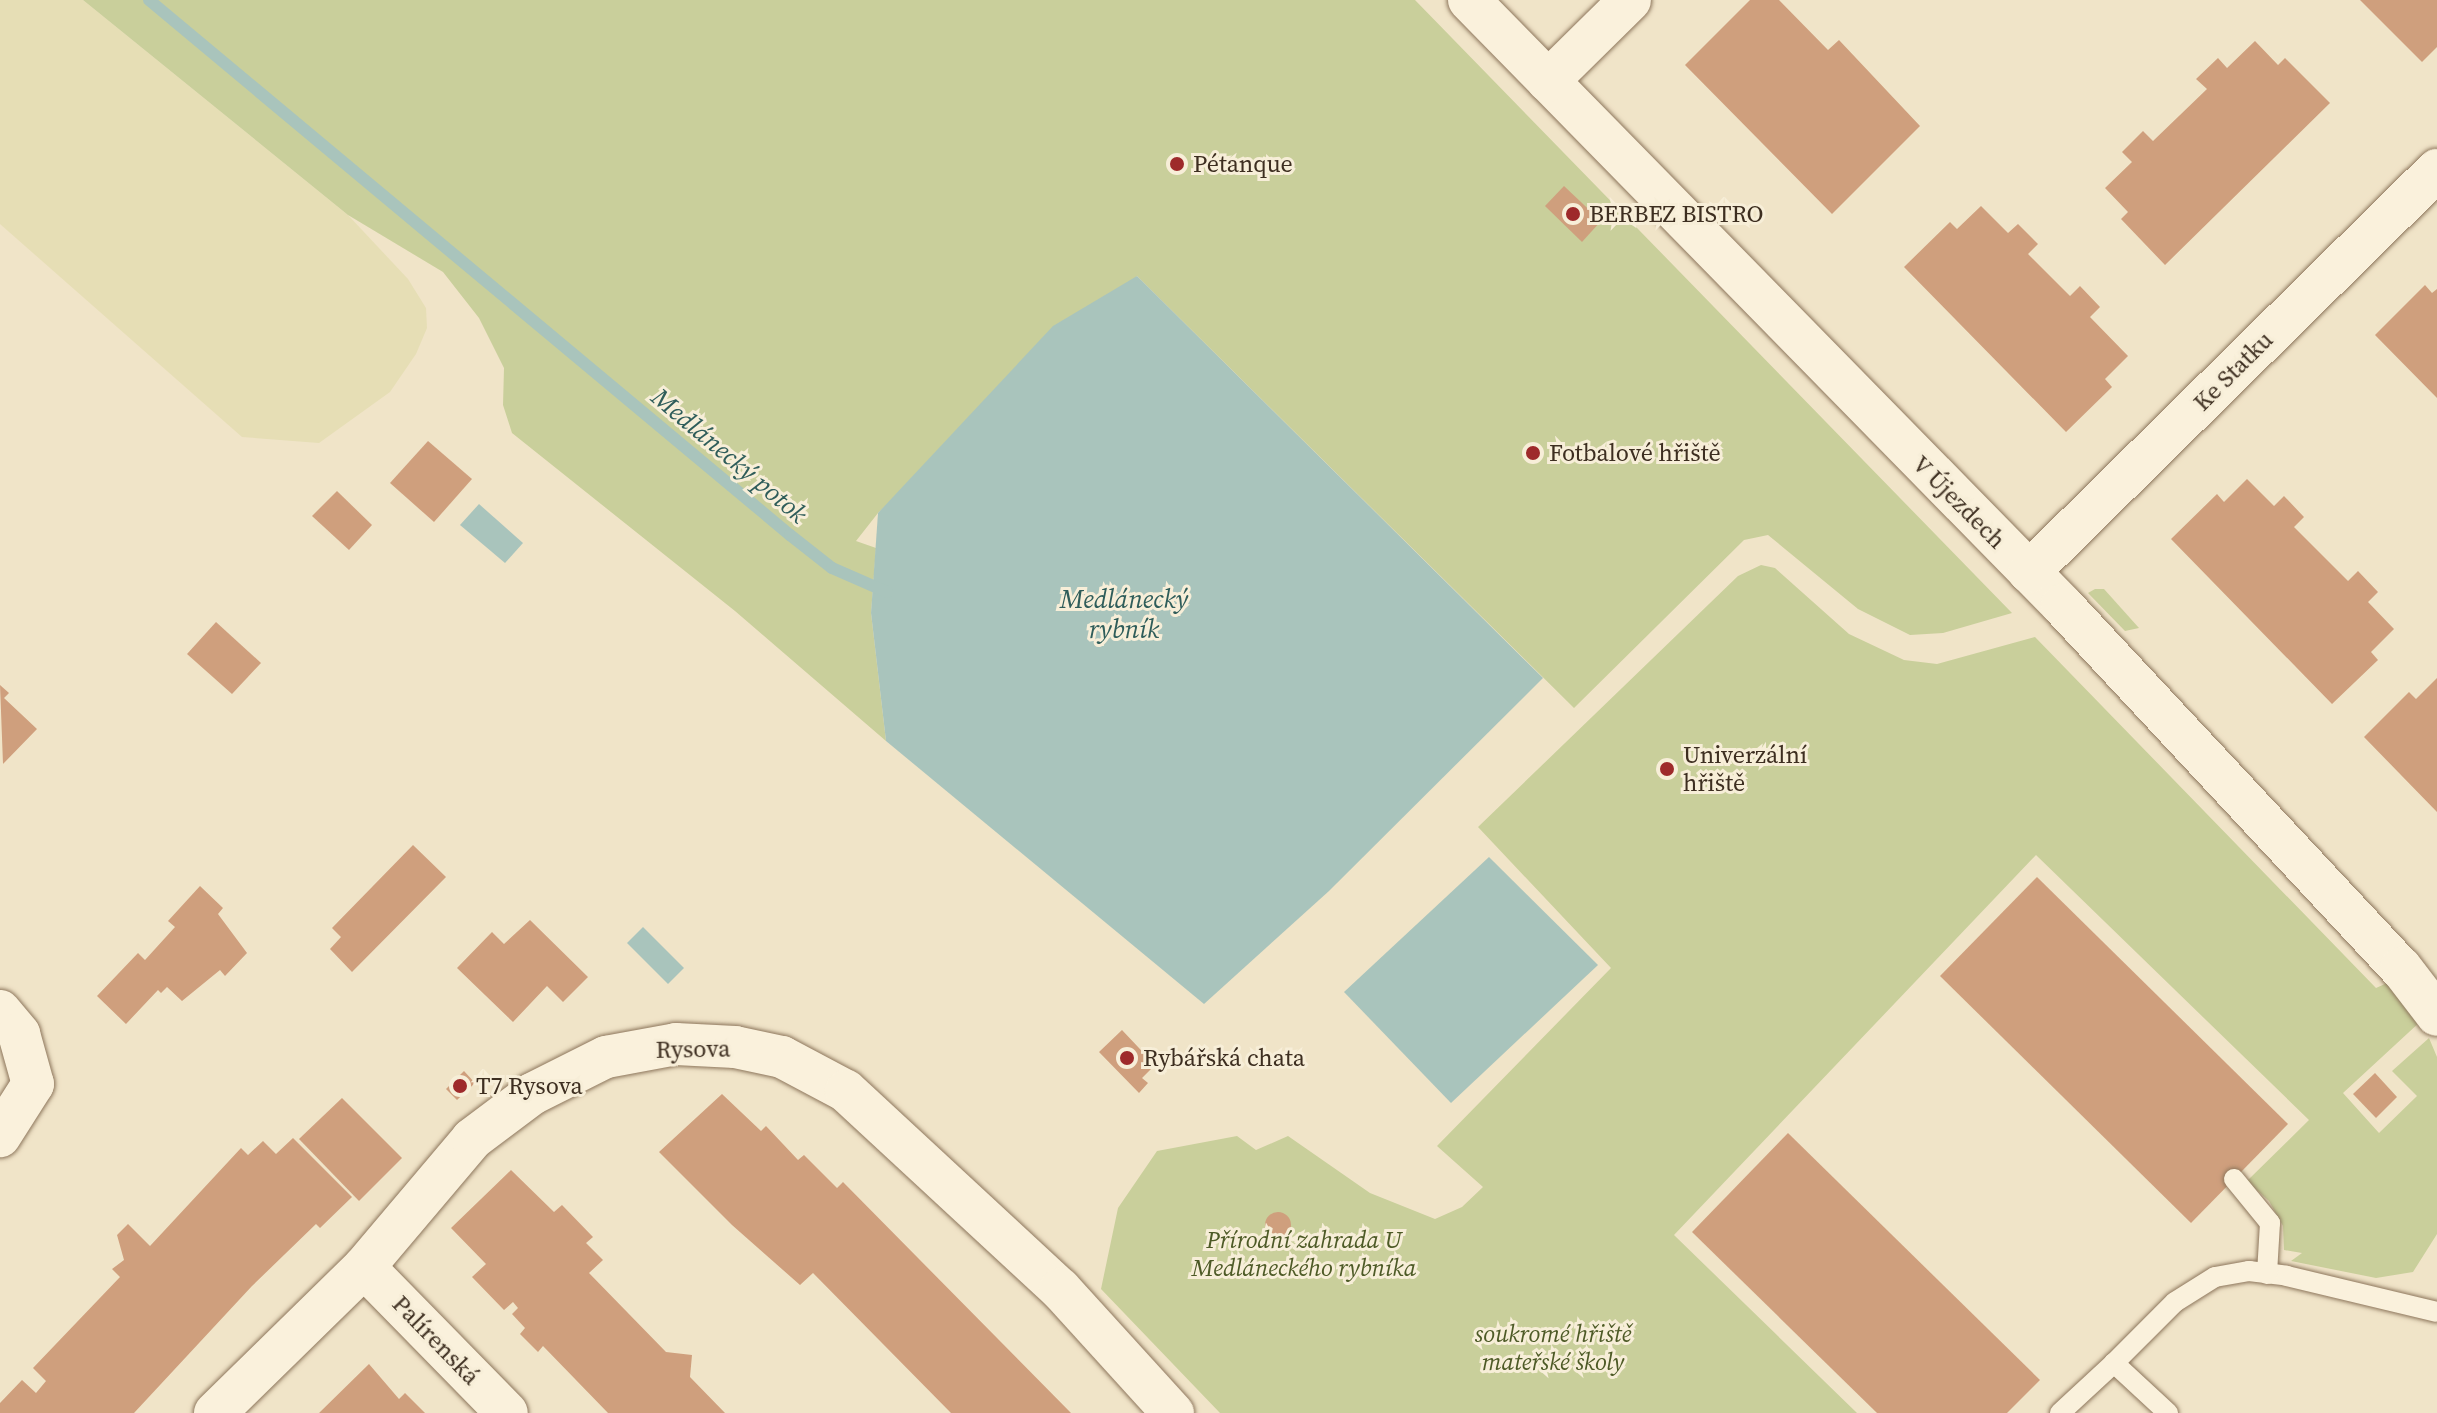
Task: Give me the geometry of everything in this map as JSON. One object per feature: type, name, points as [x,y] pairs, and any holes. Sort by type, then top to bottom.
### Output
[{"type":"street","name":"V Újezdech","points":[[1469,0],[2029,572],[2401,968],[2437,1015]]},
{"type":"street","points":[[1548,81],[1630,0]]},
{"type":"street","name":"Ke Statku","points":[[2029,572],[2437,170]]},
{"type":"street","points":[[0,1011],[19,1034],[33,1084],[0,1136]]},
{"type":"street","name":"Rysova","points":[[215,1413],[364,1267],[472,1139],[532,1094],[606,1057],[676,1044],[735,1047],[782,1057],[846,1091],[1060,1289],[1173,1413]]},
{"type":"street","name":"Palírenská","points":[[364,1267],[507,1413]]},
{"type":"lane","points":[[2234,1179],[2270,1223],[2267,1274]]},
{"type":"lane","points":[[2060,1413],[2191,1289],[2215,1277],[2267,1274],[2437,1312]]},
{"type":"lane","points":[[2114,1363],[2168,1413]]},
{"type":"shaded area","points":[[0,0],[83,0],[348,215],[408,279],[426,308],[427,328],[416,354],[390,392],[319,443],[242,437],[0,224]]},
{"type":"green space","points":[[83,0],[1415,0],[2012,613],[1943,633],[1910,635],[1858,609],[1768,535],[1744,540],[1574,708],[1137,276],[878,513],[856,541],[876,548],[871,613],[886,741],[735,611],[512,433],[503,405],[504,368],[479,318],[443,272],[348,215]]},
{"type":"green space","points":[[1761,565],[1775,568],[1849,634],[1904,660],[1937,664],[2035,637],[2376,988],[2387,983],[2421,1021],[2343,1093],[2379,1133],[2417,1096],[2392,1071],[2429,1038],[2437,1057],[2437,1234],[2413,1272],[2376,1278],[2291,1261],[2302,1253],[2284,1250],[2283,1226],[2269,1201],[2247,1181],[2309,1120],[2036,855],[1674,1235],[1857,1413],[1220,1413],[1101,1289],[1118,1208],[1157,1151],[1237,1136],[1256,1150],[1288,1136],[1370,1193],[1435,1219],[1462,1207],[1483,1187],[1437,1146],[1611,968],[1478,827],[1738,576]]},
{"type":"green space","points":[[2104,589],[2139,628],[2125,631],[2088,593]]},
{"type":"water","name":"Medlánecký rybník","points":[[1137,276],[1543,678],[1329,891],[1204,1004],[886,741],[871,613],[878,513],[1053,326]]},
{"type":"water","points":[[479,504],[523,543],[505,563],[460,525]]},
{"type":"water","points":[[1489,857],[1598,965],[1451,1103],[1344,992]]},
{"type":"water","points":[[643,927],[684,968],[668,984],[627,943]]},
{"type":"building","points":[[1750,0],[1779,0],[1828,50],[1839,40],[1920,126],[1832,214],[1685,65]]},
{"type":"building","points":[[2360,0],[2437,0],[2437,47],[2422,62]]},
{"type":"building","points":[[2255,41],[2278,65],[2285,58],[2330,103],[2165,265],[2121,219],[2128,212],[2105,188],[2132,162],[2122,152],[2143,131],[2153,141],[2207,89],[2196,79],[2218,58],[2227,68]]},
{"type":"building","name":"BERBEZ BISTRO","points":[[1564,186],[1601,221],[1582,242],[1545,206]]},
{"type":"building","points":[[1981,206],[2008,233],[2018,224],[2038,244],[2028,254],[2070,296],[2080,286],[2100,307],[2090,317],[2128,356],[2105,379],[2112,387],[2066,432],[1904,267],[1950,222],[1957,229]]},
{"type":"building","points":[[2425,285],[2432,293],[2437,289],[2437,398],[2375,335]]},
{"type":"building","points":[[428,441],[472,479],[434,522],[390,483]]},
{"type":"building","points":[[2247,479],[2274,506],[2284,496],[2304,517],[2294,527],[2348,581],[2358,571],[2378,592],[2368,602],[2394,629],[2371,652],[2378,660],[2332,704],[2171,539],[2217,494],[2224,502]]},
{"type":"building","points":[[337,491],[372,525],[349,550],[312,516]]},
{"type":"building","points":[[216,622],[261,663],[232,694],[187,654]]},
{"type":"building","points":[[2437,678],[2437,812],[2364,737],[2409,692],[2416,699]]},
{"type":"building","points":[[0,685],[9,693],[4,698],[37,729],[3,764]]},
{"type":"building","points":[[413,845],[446,877],[352,972],[330,949],[341,937],[332,928]]},
{"type":"building","points":[[2037,877],[2288,1124],[2191,1223],[1940,976]]},
{"type":"building","points":[[200,886],[223,908],[218,914],[247,953],[225,976],[220,970],[182,1001],[167,987],[161,993],[158,990],[126,1024],[97,996],[138,953],[145,960],[175,927],[168,921]]},
{"type":"building","points":[[530,920],[588,977],[563,1002],[547,986],[513,1022],[457,968],[492,932],[504,944]]},
{"type":"building","name":"Rybářská chata","points":[[1122,1030],[1155,1065],[1142,1078],[1148,1083],[1139,1093],[1099,1052]]},
{"type":"building","name":"T7 Rysova","points":[[464,1071],[475,1083],[457,1100],[446,1089]]},
{"type":"building","points":[[2375,1073],[2397,1097],[2376,1118],[2353,1094]]},
{"type":"building","points":[[722,1094],[761,1131],[766,1126],[798,1160],[804,1155],[837,1188],[843,1182],[1071,1413],[951,1413],[813,1273],[800,1285],[732,1225],[659,1152]]},
{"type":"building","points":[[342,1098],[402,1158],[359,1201],[299,1139]]},
{"type":"building","points":[[1788,1133],[2040,1380],[2007,1413],[1877,1413],[1692,1232]]},
{"type":"building","points":[[293,1138],[352,1197],[320,1228],[316,1224],[252,1286],[134,1413],[0,1413],[0,1403],[22,1380],[36,1393],[46,1381],[33,1368],[120,1277],[112,1269],[124,1260],[117,1235],[128,1224],[150,1246],[241,1148],[248,1155],[263,1141],[276,1154]]},
{"type":"building","points":[[511,1170],[554,1212],[562,1205],[593,1237],[586,1243],[603,1260],[589,1273],[666,1352],[692,1355],[690,1377],[725,1413],[608,1413],[543,1346],[538,1352],[520,1334],[525,1328],[512,1314],[518,1308],[513,1302],[504,1310],[472,1277],[486,1264],[451,1228]]},
{"type":"building","points":[[1278,1212],[1287,1216],[1291,1225],[1287,1234],[1278,1238],[1269,1234],[1265,1225],[1269,1216]]},
{"type":"building","points":[[369,1364],[399,1399],[405,1393],[425,1413],[319,1413]]},
{"type":"waterway","name":"Medlánecký potok","points":[[149,0],[790,535],[832,568],[887,592]]},
{"type":"place","name":"Pétanque","points":[[1177,164]]},
{"type":"place","name":"BERBEZ BISTRO","points":[[1573,214]]},
{"type":"place","name":"Fotbalové hřiště","points":[[1533,453]]},
{"type":"place","name":"Univerzální hřiště","points":[[1667,769]]},
{"type":"place","name":"Rybářská chata","points":[[1127,1058]]},
{"type":"place","name":"T7 Rysova","points":[[460,1086]]},
{"type":"park label","name":"Přírodní zahrada U Medláneckého rybníka","points":[[1304,1254]]},
{"type":"park label","name":"soukromé hřiště mateřské školy","points":[[1553,1348]]}]
